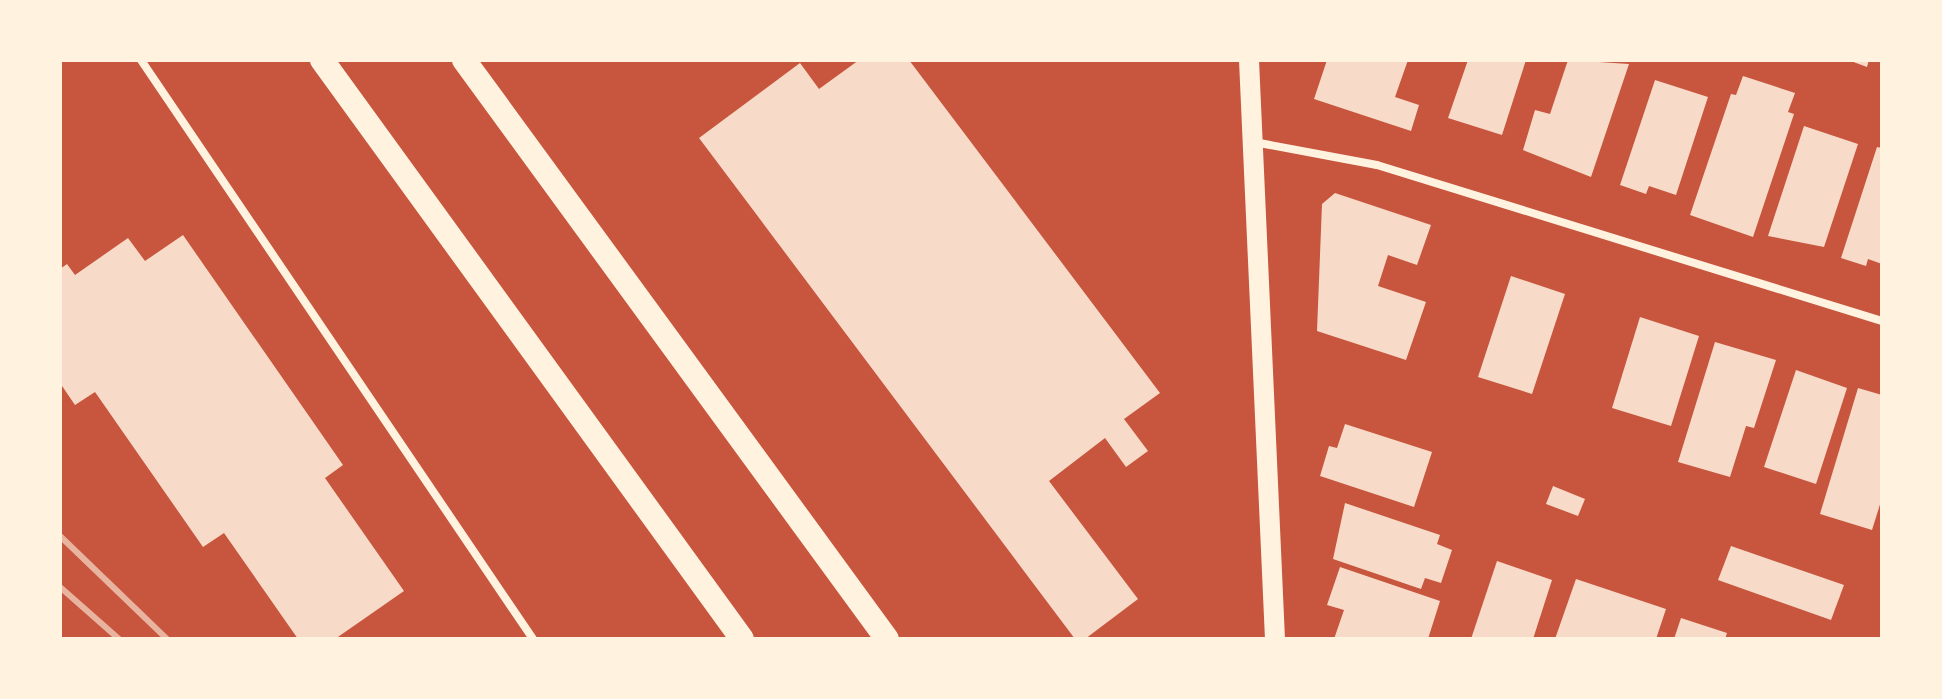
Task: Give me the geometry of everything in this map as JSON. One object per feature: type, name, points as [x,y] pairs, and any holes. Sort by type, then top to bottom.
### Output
[{"type":"highway","points":[[322,60],[742,639]]},
{"type":"highway","points":[[464,60],[887,639]]},
{"type":"main road","points":[[1249,60],[1275,639]]},
{"type":"street","points":[[141,60],[533,639]]},
{"type":"street","points":[[1254,142],[1377,165],[1882,321]]},
{"type":"building","points":[[859,60],[909,60],[1160,393],[1124,419],[1148,451],[1126,467],[1105,438],[1049,481],[1138,599],[1085,639],[1075,639],[699,138],[800,63],[819,89]]},
{"type":"building","points":[[1327,60],[1408,60],[1395,97],[1419,105],[1411,131],[1314,99]]},
{"type":"building","points":[[1468,60],[1526,60],[1502,135],[1448,118]]},
{"type":"building","points":[[1568,60],[1629,64],[1591,177],[1523,150],[1535,110],[1550,114]]},
{"type":"building","points":[[1848,60],[1869,60],[1867,67]]},
{"type":"building","points":[[1743,76],[1795,93],[1788,112],[1794,114],[1753,237],[1690,215],[1731,94],[1736,95]]},
{"type":"building","points":[[1655,80],[1708,97],[1676,195],[1649,186],[1646,194],[1620,185]]},
{"type":"building","points":[[1804,126],[1858,144],[1824,247],[1768,236]]},
{"type":"building","points":[[1877,147],[1882,148],[1882,264],[1868,259],[1866,266],[1841,258]]},
{"type":"building","points":[[1335,193],[1431,225],[1417,265],[1388,255],[1378,286],[1426,302],[1406,360],[1317,331],[1322,204]]},
{"type":"building","points":[[183,235],[343,465],[325,478],[404,591],[335,639],[298,639],[224,533],[203,547],[95,392],[75,405],[60,383],[60,269],[67,264],[75,275],[128,238],[145,261]]},
{"type":"building","points":[[1511,276],[1565,294],[1532,394],[1478,377]]},
{"type":"building","points":[[1640,317],[1699,336],[1671,426],[1612,408]]},
{"type":"building","points":[[1715,342],[1776,360],[1754,428],[1746,426],[1730,477],[1678,462]]},
{"type":"building","points":[[1796,370],[1847,388],[1816,484],[1764,467]]},
{"type":"building","points":[[1858,388],[1882,395],[1882,498],[1872,530],[1820,514]]},
{"type":"building","points":[[1345,424],[1432,452],[1414,507],[1320,476],[1329,446],[1337,448]]},
{"type":"building","points":[[1553,486],[1585,499],[1578,516],[1546,504]]},
{"type":"building","points":[[1345,503],[1440,535],[1437,544],[1452,550],[1441,583],[1425,578],[1421,589],[1333,559]]},
{"type":"building","points":[[1731,546],[1844,585],[1831,620],[1718,580]]},
{"type":"building","points":[[1497,561],[1552,580],[1533,639],[1471,639]]},
{"type":"building","points":[[1340,567],[1440,601],[1428,639],[1334,639],[1344,610],[1327,605]]},
{"type":"building","points":[[1576,579],[1666,609],[1656,639],[1555,639]]},
{"type":"building","points":[[1681,618],[1727,633],[1725,639],[1674,639]]},
{"type":"railway","points":[[60,536],[167,639]]},
{"type":"railway","points":[[60,587],[119,639]]}]
